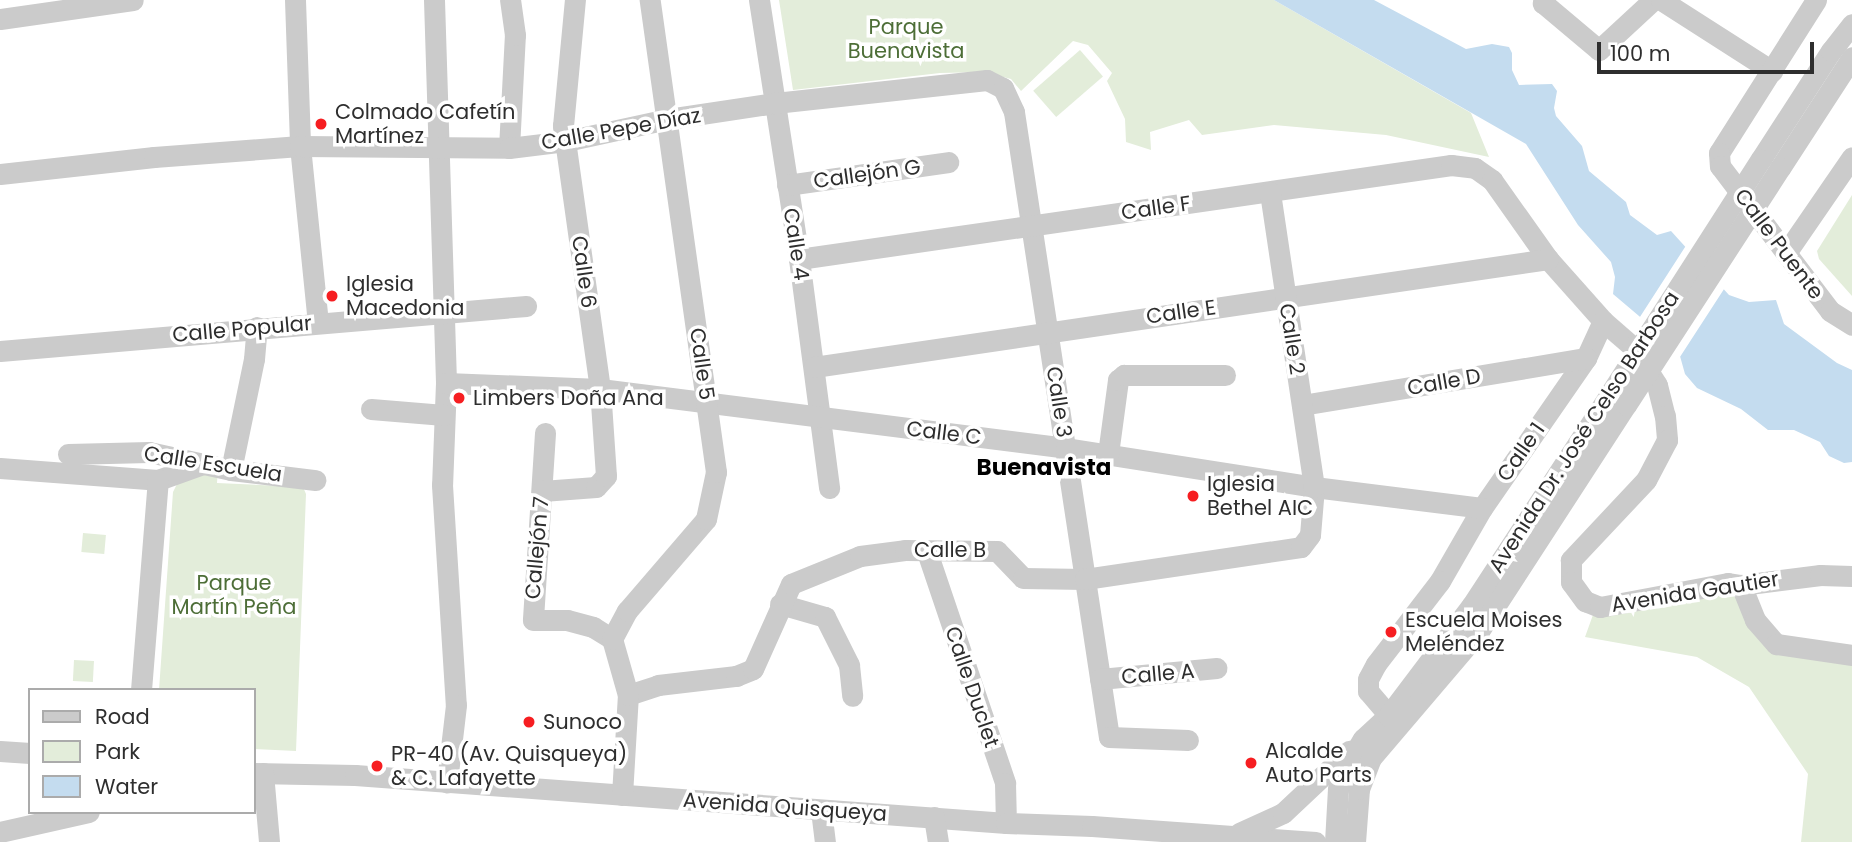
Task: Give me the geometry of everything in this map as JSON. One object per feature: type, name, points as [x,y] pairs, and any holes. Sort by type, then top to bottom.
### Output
[{"type":"street","points":[[0,19],[133,0]]},
{"type":"street","points":[[295,0],[300,146],[318,322]]},
{"type":"street","points":[[434,0],[441,146],[442,313],[446,383],[442,485],[456,705],[447,782]]},
{"type":"street","points":[[509,148],[515,35],[510,0]]},
{"type":"street","name":"Calle 6","points":[[542,491],[596,487],[606,476],[600,389],[563,126],[575,0]]},
{"type":"street","name":"Calle 5","points":[[612,639],[627,611],[706,519],[716,472],[650,0]]},
{"type":"street","name":"Calle 4","points":[[759,0],[822,419],[829,488]]},
{"type":"street","points":[[1544,2],[1599,50],[1653,0]]},
{"type":"street","points":[[1661,0],[1772,71],[1816,0]]},
{"type":"street","name":"Avenida Dr. José Celso Barbosa","points":[[1355,842],[1359,789],[1371,758],[1392,720],[1618,399],[1770,164],[1831,51],[1852,24]]},
{"type":"street","name":"Avenida Dr. José Celso Barbosa","points":[[1770,164],[1852,57]]},
{"type":"street","name":"Calle Puente","points":[[1772,71],[1719,153],[1720,166],[1830,311],[1852,325]]},
{"type":"street","name":"Calle Pepe Díaz","points":[[0,174],[154,157],[300,146],[509,148],[566,141],[668,119],[775,103],[987,80],[1003,88],[1014,112]]},
{"type":"street","name":"Calle 3","points":[[1014,112],[1109,737],[1188,740]]},
{"type":"street","points":[[1786,253],[1852,157]]},
{"type":"street","name":"Callejón G","points":[[787,186],[948,162]]},
{"type":"street","name":"Calle F","points":[[799,259],[1451,165],[1475,168],[1492,180],[1548,259]]},
{"type":"street","name":"Calle 2","points":[[1270,191],[1314,486]]},
{"type":"street","points":[[1548,259],[1603,321]]},
{"type":"street","name":"Calle E","points":[[814,367],[1548,259]]},
{"type":"street","name":"Calle Popular","points":[[0,351],[526,306]]},
{"type":"street","name":"Calle 1","points":[[1392,720],[1368,691],[1368,679],[1376,664],[1440,581],[1482,508],[1586,358],[1603,321]]},
{"type":"street","name":"Avenida Gautier","points":[[1603,321],[1632,346],[1657,385],[1665,416],[1667,440],[1646,480],[1571,560],[1571,582],[1585,601],[1600,607],[1716,584],[1741,585],[1820,575],[1852,576]]},
{"type":"street","points":[[231,470],[254,359],[257,327]]},
{"type":"street","name":"Calle D","points":[[1302,405],[1586,358]]},
{"type":"street","points":[[1108,454],[1118,380],[1124,375],[1225,374]]},
{"type":"street","name":"Calle C","points":[[446,383],[600,389],[1066,448],[1314,486],[1482,508]]},
{"type":"street","points":[[371,409],[444,415]]},
{"type":"street","name":"Callejón 7","points":[[545,433],[542,491],[538,507],[533,620],[567,620],[593,627],[612,639]]},
{"type":"street","name":"Calle Escuela","points":[[68,453],[149,452],[231,470],[314,480]]},
{"type":"street","points":[[0,468],[158,480],[203,464]]},
{"type":"street","points":[[141,688],[158,480]]},
{"type":"street","name":"Calle B","points":[[628,695],[657,685],[736,676],[753,668],[791,584],[860,556],[905,550],[927,552],[973,548],[997,551],[1023,578],[1086,579],[1301,547],[1310,535],[1314,486]]},
{"type":"street","name":"Calle Duclet","points":[[927,552],[1005,783],[1006,823]]},
{"type":"street","points":[[1741,585],[1755,620],[1776,644],[1852,655]]},
{"type":"street","points":[[780,604],[825,617],[849,665],[852,696]]},
{"type":"street","points":[[612,639],[628,695],[622,795]]},
{"type":"street","name":"Calle A","points":[[1100,679],[1216,668]]},
{"type":"street","name":"Avenida Dr. José Celso Barbosa","points":[[1335,842],[1340,782],[1363,739],[1392,720]]},
{"type":"street","points":[[1241,838],[1283,813],[1363,739]]},
{"type":"street","points":[[0,751],[28,753]]},
{"type":"street","points":[[259,773],[269,842]]},
{"type":"street","name":"Avenida Quisqueya","points":[[259,773],[355,775],[934,817],[1094,834],[1315,842]]},
{"type":"street","points":[[821,810],[825,842]]},
{"type":"street","points":[[0,832],[80,814]]},
{"type":"street","points":[[934,817],[938,842]]},
{"type":"green space","name":"Parque Buenavista","points":[[779,0],[1274,0],[1471,113],[1489,157],[1386,135],[1274,125],[1202,135],[1189,120],[1150,132],[1151,150],[1126,142],[1125,119],[1107,81],[1112,73],[1088,45],[1073,41],[1021,91],[1011,79],[984,72],[940,73],[793,90]]},
{"type":"green space","points":[[1080,50],[1103,76],[1056,117],[1033,91]]},
{"type":"green space","points":[[1852,195],[1852,296],[1819,259],[1817,251]]},
{"type":"green space","name":"Parque Martín Peña","points":[[218,468],[217,483],[303,487],[306,494],[296,751],[256,749],[256,688],[159,688],[173,492],[180,478]]},
{"type":"green space","points":[[83,533],[106,535],[104,554],[81,552]]},
{"type":"green space","points":[[1731,588],[1755,627],[1852,659],[1852,842],[1801,842],[1808,774],[1749,687],[1697,657],[1585,637],[1594,612]]},
{"type":"green space","points":[[74,660],[94,661],[93,682],[73,681]]},
{"type":"water","points":[[1274,0],[1374,0],[1466,49],[1492,44],[1509,47],[1512,53],[1512,70],[1519,85],[1552,84],[1557,91],[1554,108],[1556,116],[1582,146],[1589,171],[1626,202],[1630,215],[1657,235],[1671,231],[1729,295],[1749,302],[1776,300],[1784,324],[1837,363],[1852,370],[1852,462],[1844,463],[1829,456],[1820,442],[1794,430],[1768,430],[1741,409],[1697,388],[1685,374],[1678,349],[1613,294],[1615,277],[1611,262],[1578,225],[1526,144]]},
{"type":"pier","points":[[1687,244],[1726,286],[1678,360],[1675,351],[1638,320]]},
{"type":"place","name":"Colmado Cafetín Martínez","points":[[321,124]]},
{"type":"place","name":"Iglesia Macedonia","points":[[332,296]]},
{"type":"place","name":"Limbers Doña Ana","points":[[459,398]]},
{"type":"place","name":"Iglesia Bethel AIC","points":[[1193,496]]},
{"type":"place","name":"Escuela Moises Meléndez","points":[[1391,632]]},
{"type":"place","name":"Sunoco","points":[[529,722]]},
{"type":"place","name":"Alcalde Auto Parts","points":[[1251,763]]},
{"type":"place","name":"PR-40 (Av. Quisqueya) & C. Lafayette","points":[[377,766]]},
{"type":"district","name":"Buenavista","points":[[1044,467]]}]
